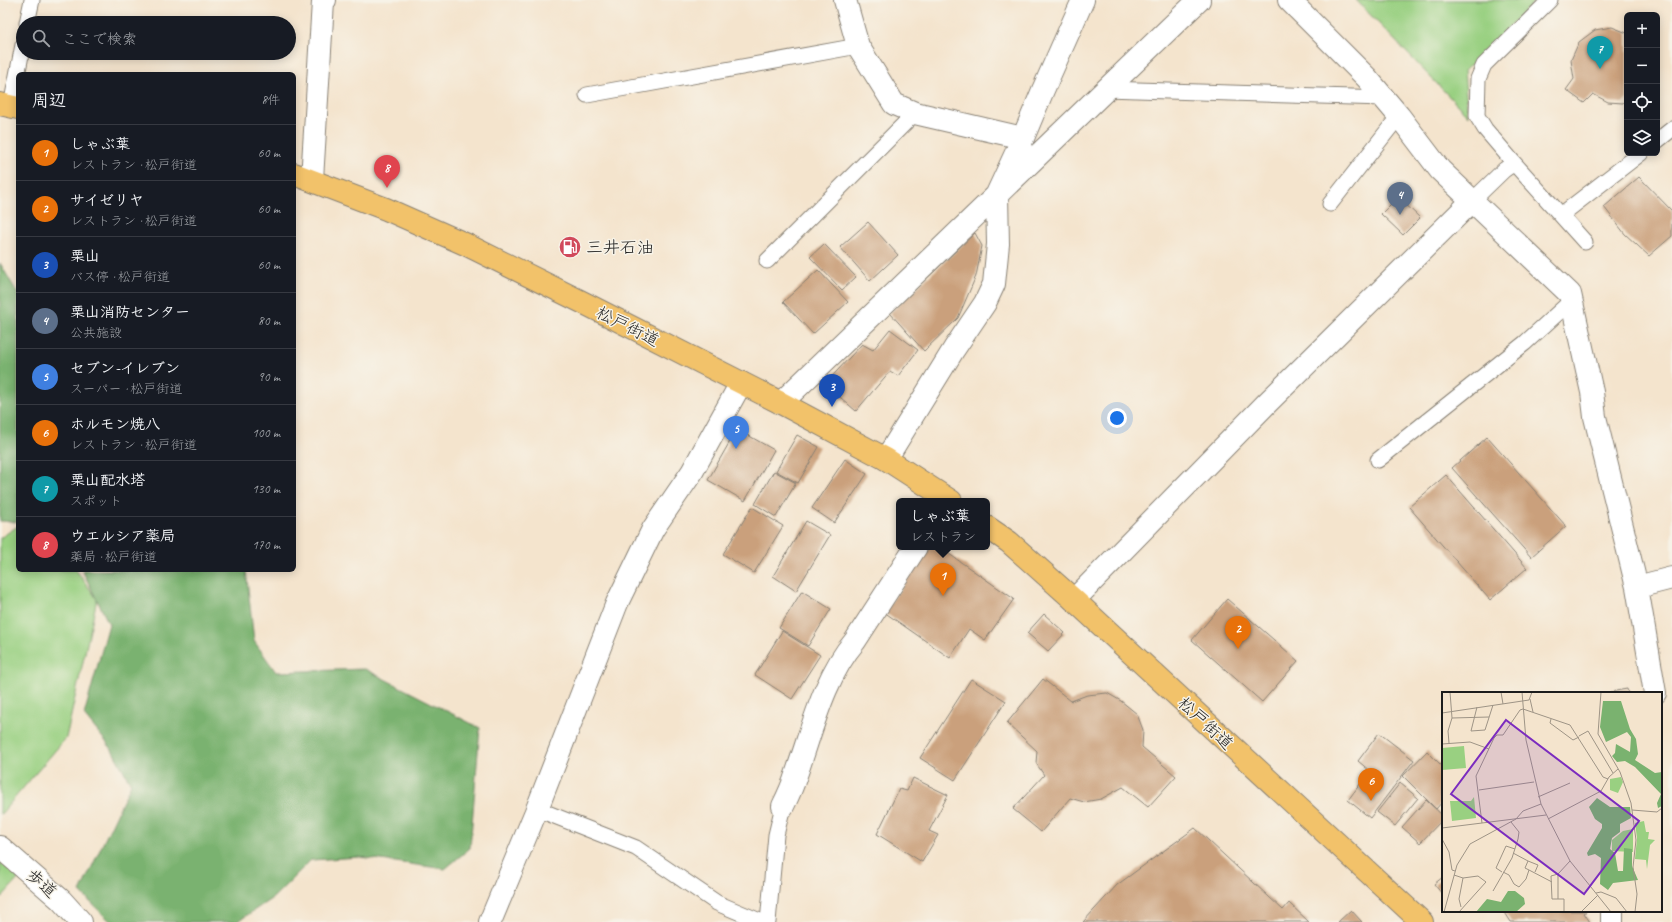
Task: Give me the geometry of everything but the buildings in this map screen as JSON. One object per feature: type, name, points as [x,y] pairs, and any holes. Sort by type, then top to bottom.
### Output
[{"type":"main road","name":"松戸街道","points":[[303,177],[386,209],[465,244],[741,383],[782,402],[886,459],[945,498]]},
{"type":"main road","name":"松戸街道","points":[[990,529],[1009,542],[1074,600],[1422,922]]},
{"type":"street","points":[[845,0],[858,46],[894,104],[915,113],[1023,138]]},
{"type":"street","points":[[886,459],[954,349],[985,303],[994,284],[998,244],[997,194],[1083,0]]},
{"type":"street","points":[[782,402],[1199,0]]},
{"type":"street","points":[[1289,0],[1367,78],[1399,116],[1440,170],[1570,294],[1592,392],[1595,416],[1637,587],[1655,692]]},
{"type":"street","points":[[303,177],[323,1]]},
{"type":"street","points":[[1074,600],[1268,402],[1472,201]]},
{"type":"street","points":[[490,922],[537,809],[617,604],[653,530],[692,472],[741,383]]},
{"type":"street","points":[[783,806],[796,777],[824,694],[848,650],[856,641],[914,550]]},
{"type":"street","points":[[1637,587],[1672,578]]},
{"type":"street","name":"歩道","points":[[0,847],[61,900],[81,922]]},
{"type":"lane","points":[[29,16],[32,0]]},
{"type":"lane","points":[[1550,0],[1484,65],[1478,79],[1477,116],[1485,129],[1514,163],[1585,242]]},
{"type":"lane","points":[[587,95],[858,46]]},
{"type":"lane","points":[[17,72],[20,60]]},
{"type":"lane","points":[[10,106],[16,78]]},
{"type":"lane","points":[[1106,89],[1383,98]]},
{"type":"lane","points":[[767,261],[915,113]]},
{"type":"lane","points":[[1330,204],[1399,116]]},
{"type":"lane","points":[[1660,139],[1672,129]]},
{"type":"lane","points":[[1561,215],[1638,156]]},
{"type":"lane","points":[[1472,201],[1504,170],[1514,163]]},
{"type":"lane","points":[[1378,460],[1525,343],[1572,301]]},
{"type":"lane","points":[[768,922],[776,835],[783,806]]},
{"type":"lane","points":[[537,809],[636,848],[716,903],[762,922]]},
{"type":"green space","points":[[1356,0],[1536,0],[1464,71],[1468,116]]},
{"type":"green space","points":[[0,263],[16,291],[16,522],[0,521]]},
{"type":"green space","points":[[16,527],[16,572],[77,572],[97,599],[66,738],[0,815],[0,538]]},
{"type":"green space","points":[[83,572],[246,572],[254,641],[276,672],[365,669],[480,728],[470,848],[445,869],[360,857],[311,860],[274,897],[237,922],[111,922],[80,892],[131,784],[111,748],[84,715],[109,624]]},
{"type":"green space","points":[[0,862],[19,878],[0,899]]},
{"type":"place","name":"栗山配水塔","points":[[1600,69]]},
{"type":"place","name":"ウエルシア薬局","points":[[387,188]]},
{"type":"place","name":"栗山消防センター","points":[[1400,215]]},
{"type":"place","name":"三井石油","points":[[570,247]]},
{"type":"place","name":"栗山","points":[[832,407]]},
{"type":"place","name":"セブン-イレブン","points":[[736,449]]},
{"type":"place","name":"しゃぶ葉","points":[[943,596]]},
{"type":"place","name":"サイゼリヤ","points":[[1238,649]]},
{"type":"place","name":"ホルモン焼八","points":[[1371,801]]}]
